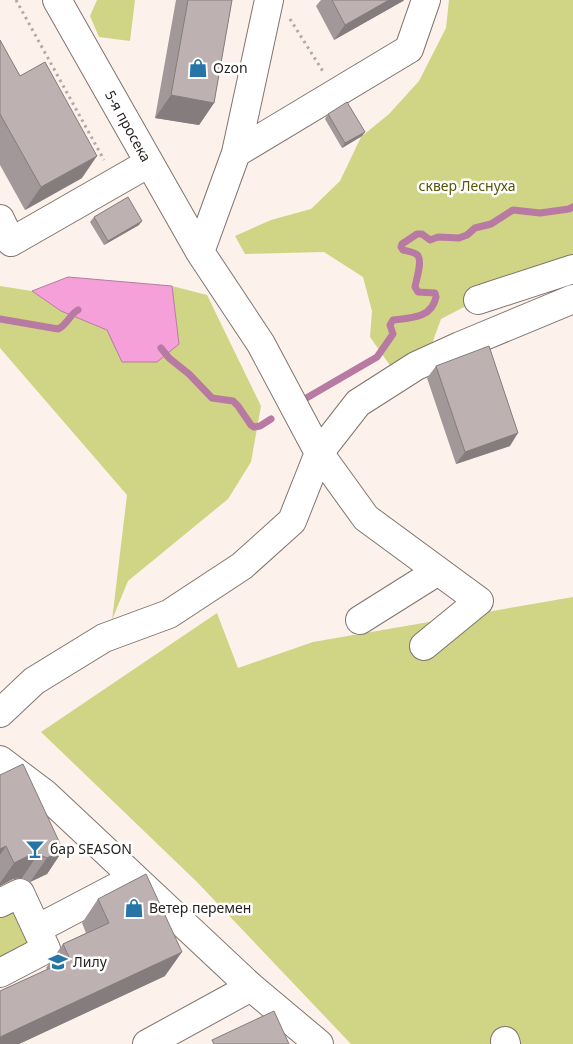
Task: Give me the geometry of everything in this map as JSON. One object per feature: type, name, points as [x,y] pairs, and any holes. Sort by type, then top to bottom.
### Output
[{"type":"street","points":[[236,153],[410,49],[426,0]]},
{"type":"street","name":"5-я просека","points":[[60,1],[200,252],[261,344],[319,453],[366,518],[478,601],[424,646]]},
{"type":"street","points":[[200,252],[236,153],[279,8]]},
{"type":"street","points":[[0,219],[11,242],[149,163]]},
{"type":"street","points":[[478,300],[573,269]]},
{"type":"street","points":[[0,713],[34,681],[104,638],[169,614],[242,566],[292,520],[319,453],[358,403],[408,371],[460,346],[573,299]]},
{"type":"street","points":[[360,620],[438,571]]},
{"type":"street","points":[[0,760],[45,794],[251,987],[319,1044]]},
{"type":"street","points":[[37,929],[134,878]]},
{"type":"street","points":[[0,903],[20,893],[46,949],[0,973]]},
{"type":"street","points":[[147,1044],[251,987]]},
{"type":"path","points":[[16,0],[116,182]]},
{"type":"path","points":[[279,8],[336,93]]},
{"type":"green space","points":[[97,0],[135,0],[130,41],[99,37],[90,16]]},
{"type":"green space","name":"сквер Леснуха","points":[[449,0],[573,0],[573,270],[516,280],[441,319],[429,352],[396,374],[370,337],[372,311],[363,277],[324,252],[245,254],[235,236],[271,220],[311,209],[340,181],[361,137],[389,114],[419,81],[446,28]]},
{"type":"green space","points":[[0,286],[32,291],[61,311],[107,330],[179,344],[172,286],[207,295],[261,406],[251,462],[228,499],[128,581],[112,620],[127,495],[0,348]]},
{"type":"green space","points":[[573,597],[573,1044],[351,1044],[197,882],[41,732],[217,613],[238,668],[313,642]]},
{"type":"green space","points":[[11,903],[36,960],[0,981],[0,908]]},
{"type":"shaded area","points":[[68,277],[172,286],[179,344],[157,362],[122,362],[107,330],[61,311],[32,291]]},
{"type":"building","points":[[188,0],[232,0],[214,103],[171,95]]},
{"type":"building","points":[[332,0],[389,0],[345,25]]},
{"type":"building","points":[[0,40],[20,76],[45,62],[97,156],[41,187],[0,114]]},
{"type":"building","points":[[347,102],[365,132],[345,143],[328,114]]},
{"type":"building","points":[[128,197],[142,221],[108,241],[94,217]]},
{"type":"building","points":[[489,346],[518,433],[465,452],[436,366]]},
{"type":"building","points":[[23,764],[63,850],[47,858],[38,854],[30,855],[14,863],[6,846],[0,849],[0,775]]},
{"type":"building","points":[[146,874],[182,952],[0,1037],[0,991],[70,959],[63,944],[109,923],[98,899]]},
{"type":"building","points":[[274,1011],[289,1044],[214,1044],[212,1040]]},
{"type":"waterway","points":[[303,400],[377,357],[393,334],[390,325],[393,320],[420,316],[434,304],[435,293],[418,292],[415,287],[418,275],[418,256],[403,250],[402,244],[417,234],[422,234],[430,240],[438,237],[459,238],[467,235],[475,228],[491,224],[513,210],[540,213],[573,207]]},
{"type":"waterway","points":[[0,319],[58,329],[78,310]]},
{"type":"waterway","points":[[161,348],[169,358],[189,374],[212,398],[233,401],[254,427],[260,426],[271,419]]},
{"type":"place","name":"Ozon","points":[[198,68]]},
{"type":"place","name":"бар SEASON","points":[[35,849]]},
{"type":"place","name":"Ветер перемен","points":[[134,908]]},
{"type":"place","name":"Лилу","points":[[58,962]]}]
